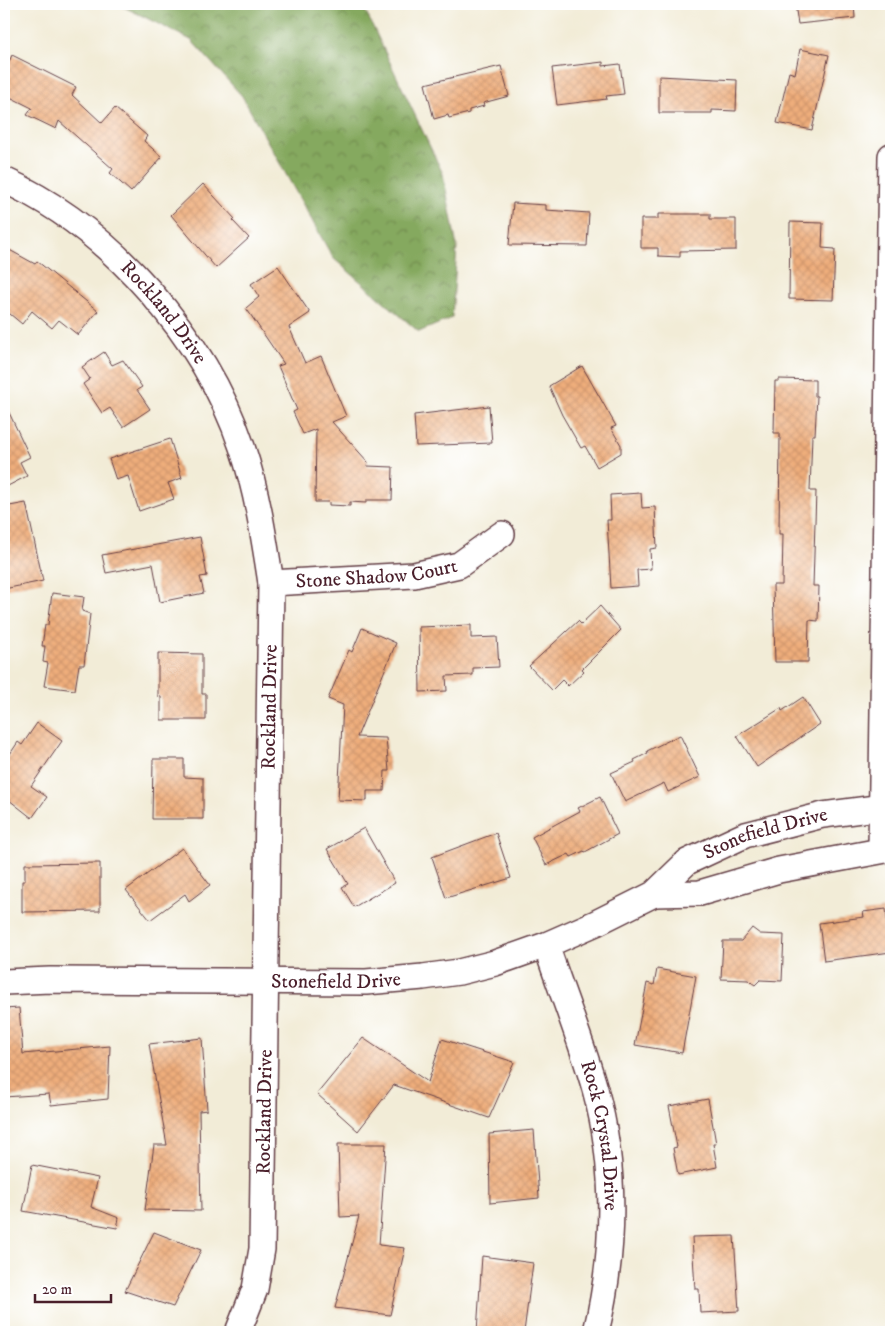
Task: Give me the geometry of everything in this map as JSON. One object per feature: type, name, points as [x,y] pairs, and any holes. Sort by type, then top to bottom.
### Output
[{"type":"street","points":[[886,849],[891,156]]},
{"type":"street","name":"Rockland Drive","points":[[4,180],[50,206],[91,236],[123,264],[166,310],[195,352],[222,399],[242,446],[258,503],[271,583],[262,1249],[255,1289],[238,1332]]},
{"type":"street","name":"Stone Shadow Court","points":[[271,583],[414,576],[459,564],[502,534]]},
{"type":"street","name":"Stonefield Drive","points":[[4,982],[50,980],[366,982],[424,977],[494,963],[546,945],[654,894],[688,862],[745,836],[823,815],[886,806]]},
{"type":"street","name":"Stonefield Drive","points":[[654,894],[700,893],[780,870],[886,849]]},
{"type":"street","name":"Rock Crystal Drive","points":[[546,945],[595,1089],[605,1136],[610,1190],[610,1239],[606,1292],[596,1332]]},
{"type":"green space","points":[[109,4],[358,4],[366,12],[443,174],[457,247],[452,318],[419,332],[333,258],[242,96],[191,40],[124,7]]},
{"type":"building","points":[[795,4],[854,4],[855,18],[798,24]]},
{"type":"building","points":[[800,49],[829,55],[812,130],[777,123],[789,72],[795,74]]},
{"type":"building","points":[[12,55],[76,87],[72,95],[102,123],[115,108],[147,136],[144,141],[162,157],[131,192],[110,173],[113,169],[59,121],[56,129],[27,115],[32,108],[4,94],[4,73]]},
{"type":"building","points":[[603,62],[603,66],[620,64],[624,94],[606,96],[607,99],[557,105],[552,68]]},
{"type":"building","points":[[501,66],[509,96],[483,103],[484,106],[469,110],[469,113],[449,118],[448,115],[434,119],[425,84]]},
{"type":"building","points":[[659,76],[737,80],[736,111],[712,110],[712,113],[659,113]]},
{"type":"building","points":[[203,184],[235,219],[233,221],[249,238],[216,268],[171,215]]},
{"type":"building","points":[[513,203],[546,205],[546,210],[589,213],[587,246],[509,245]]},
{"type":"building","points":[[658,214],[710,214],[710,219],[736,219],[736,250],[680,251],[680,257],[658,256],[658,248],[641,248],[641,219],[658,219]]},
{"type":"building","points":[[790,222],[823,223],[822,248],[835,249],[833,300],[789,299]]},
{"type":"building","points":[[4,247],[35,264],[37,261],[98,311],[78,335],[59,320],[52,328],[32,311],[22,324],[4,309]]},
{"type":"building","points":[[278,266],[310,313],[289,327],[305,363],[321,356],[346,416],[332,422],[368,462],[367,466],[393,467],[392,500],[366,500],[366,503],[350,502],[350,506],[329,505],[329,502],[315,502],[316,429],[303,434],[293,412],[297,410],[278,366],[284,364],[246,308],[259,297],[251,284]]},
{"type":"building","points":[[104,352],[112,365],[123,360],[142,387],[137,390],[150,409],[123,427],[110,408],[102,413],[83,384],[90,379],[82,367]]},
{"type":"building","points":[[582,366],[616,426],[611,428],[621,445],[621,453],[597,467],[585,446],[581,448],[562,415],[549,386]]},
{"type":"building","points":[[779,379],[815,380],[815,396],[817,396],[815,435],[812,435],[810,491],[816,491],[813,586],[819,586],[818,621],[809,620],[808,662],[775,662],[773,585],[782,585],[783,534],[779,534],[780,433],[774,433],[775,381],[779,381]]},
{"type":"building","points":[[4,402],[30,457],[20,462],[27,476],[4,488]]},
{"type":"building","points":[[489,406],[492,443],[416,446],[414,415]]},
{"type":"building","points":[[170,439],[182,478],[168,483],[174,499],[139,511],[128,476],[116,480],[109,459]]},
{"type":"building","points":[[641,493],[642,508],[655,507],[657,548],[650,549],[651,569],[637,570],[638,586],[611,588],[607,520],[611,520],[610,495]]},
{"type":"building","points":[[26,503],[43,581],[4,589],[4,507]]},
{"type":"building","points":[[200,537],[207,576],[200,577],[204,593],[160,602],[153,564],[106,573],[102,555]]},
{"type":"building","points":[[52,593],[84,597],[82,611],[90,614],[84,665],[79,665],[75,690],[44,686],[48,663],[43,662],[45,646],[42,646],[45,625],[48,625]]},
{"type":"building","points":[[600,606],[621,630],[582,669],[584,671],[568,686],[562,680],[552,690],[529,666],[578,621],[581,624]]},
{"type":"building","points":[[471,625],[471,638],[497,637],[499,667],[473,668],[473,675],[446,676],[447,691],[420,692],[419,627]]},
{"type":"building","points":[[362,628],[396,643],[357,737],[386,738],[389,771],[385,771],[384,791],[367,791],[367,801],[338,800],[343,705],[328,699],[349,650],[352,652]]},
{"type":"building","points":[[158,653],[202,654],[202,694],[206,694],[206,720],[161,720],[161,697],[158,696]]},
{"type":"building","points":[[803,697],[820,724],[757,767],[737,736],[781,708],[782,711]]},
{"type":"building","points":[[37,723],[62,741],[31,786],[47,797],[32,818],[4,796],[4,763],[18,742],[22,745]]},
{"type":"building","points":[[680,735],[700,777],[668,792],[664,783],[625,802],[611,773],[635,762],[634,760],[648,753],[647,751]]},
{"type":"building","points":[[153,759],[184,759],[184,777],[203,778],[203,819],[152,819]]},
{"type":"building","points":[[600,797],[618,834],[585,852],[571,857],[569,854],[546,865],[532,837],[580,811],[578,808]]},
{"type":"building","points":[[364,828],[395,883],[354,907],[342,887],[348,884],[327,849]]},
{"type":"building","points":[[496,833],[511,878],[446,898],[432,857]]},
{"type":"building","points":[[182,848],[210,885],[189,901],[185,894],[150,920],[126,890]]},
{"type":"building","points":[[100,863],[100,911],[22,912],[22,881],[25,881],[25,864]]},
{"type":"building","points":[[886,909],[891,952],[824,961],[819,923],[864,917],[863,912]]},
{"type":"building","points":[[752,928],[760,934],[784,935],[782,981],[760,980],[755,985],[748,980],[721,979],[723,941],[741,941]]},
{"type":"building","points":[[657,969],[696,976],[682,1053],[635,1045],[647,983],[654,985]]},
{"type":"building","points":[[19,1008],[23,1054],[110,1046],[108,1099],[51,1105],[49,1094],[4,1097],[4,1009]]},
{"type":"building","points":[[202,1038],[207,1110],[199,1111],[201,1211],[145,1210],[154,1145],[167,1145],[149,1044]]},
{"type":"building","points":[[363,1038],[428,1082],[442,1039],[514,1062],[489,1118],[394,1085],[358,1131],[317,1094]]},
{"type":"building","points":[[708,1099],[716,1144],[713,1144],[717,1167],[678,1175],[673,1148],[677,1147],[669,1106]]},
{"type":"building","points":[[534,1130],[539,1198],[490,1203],[489,1134]]},
{"type":"building","points":[[338,1144],[386,1144],[379,1245],[405,1248],[390,1315],[335,1308],[359,1216],[340,1217]]},
{"type":"building","points":[[32,1165],[98,1178],[91,1207],[119,1218],[117,1228],[23,1211]]},
{"type":"building","points":[[154,1232],[201,1250],[173,1307],[125,1291]]},
{"type":"building","points":[[734,1236],[739,1311],[700,1313],[699,1289],[695,1289],[692,1237]]},
{"type":"building","points":[[482,1256],[533,1263],[524,1332],[477,1332]]}]
